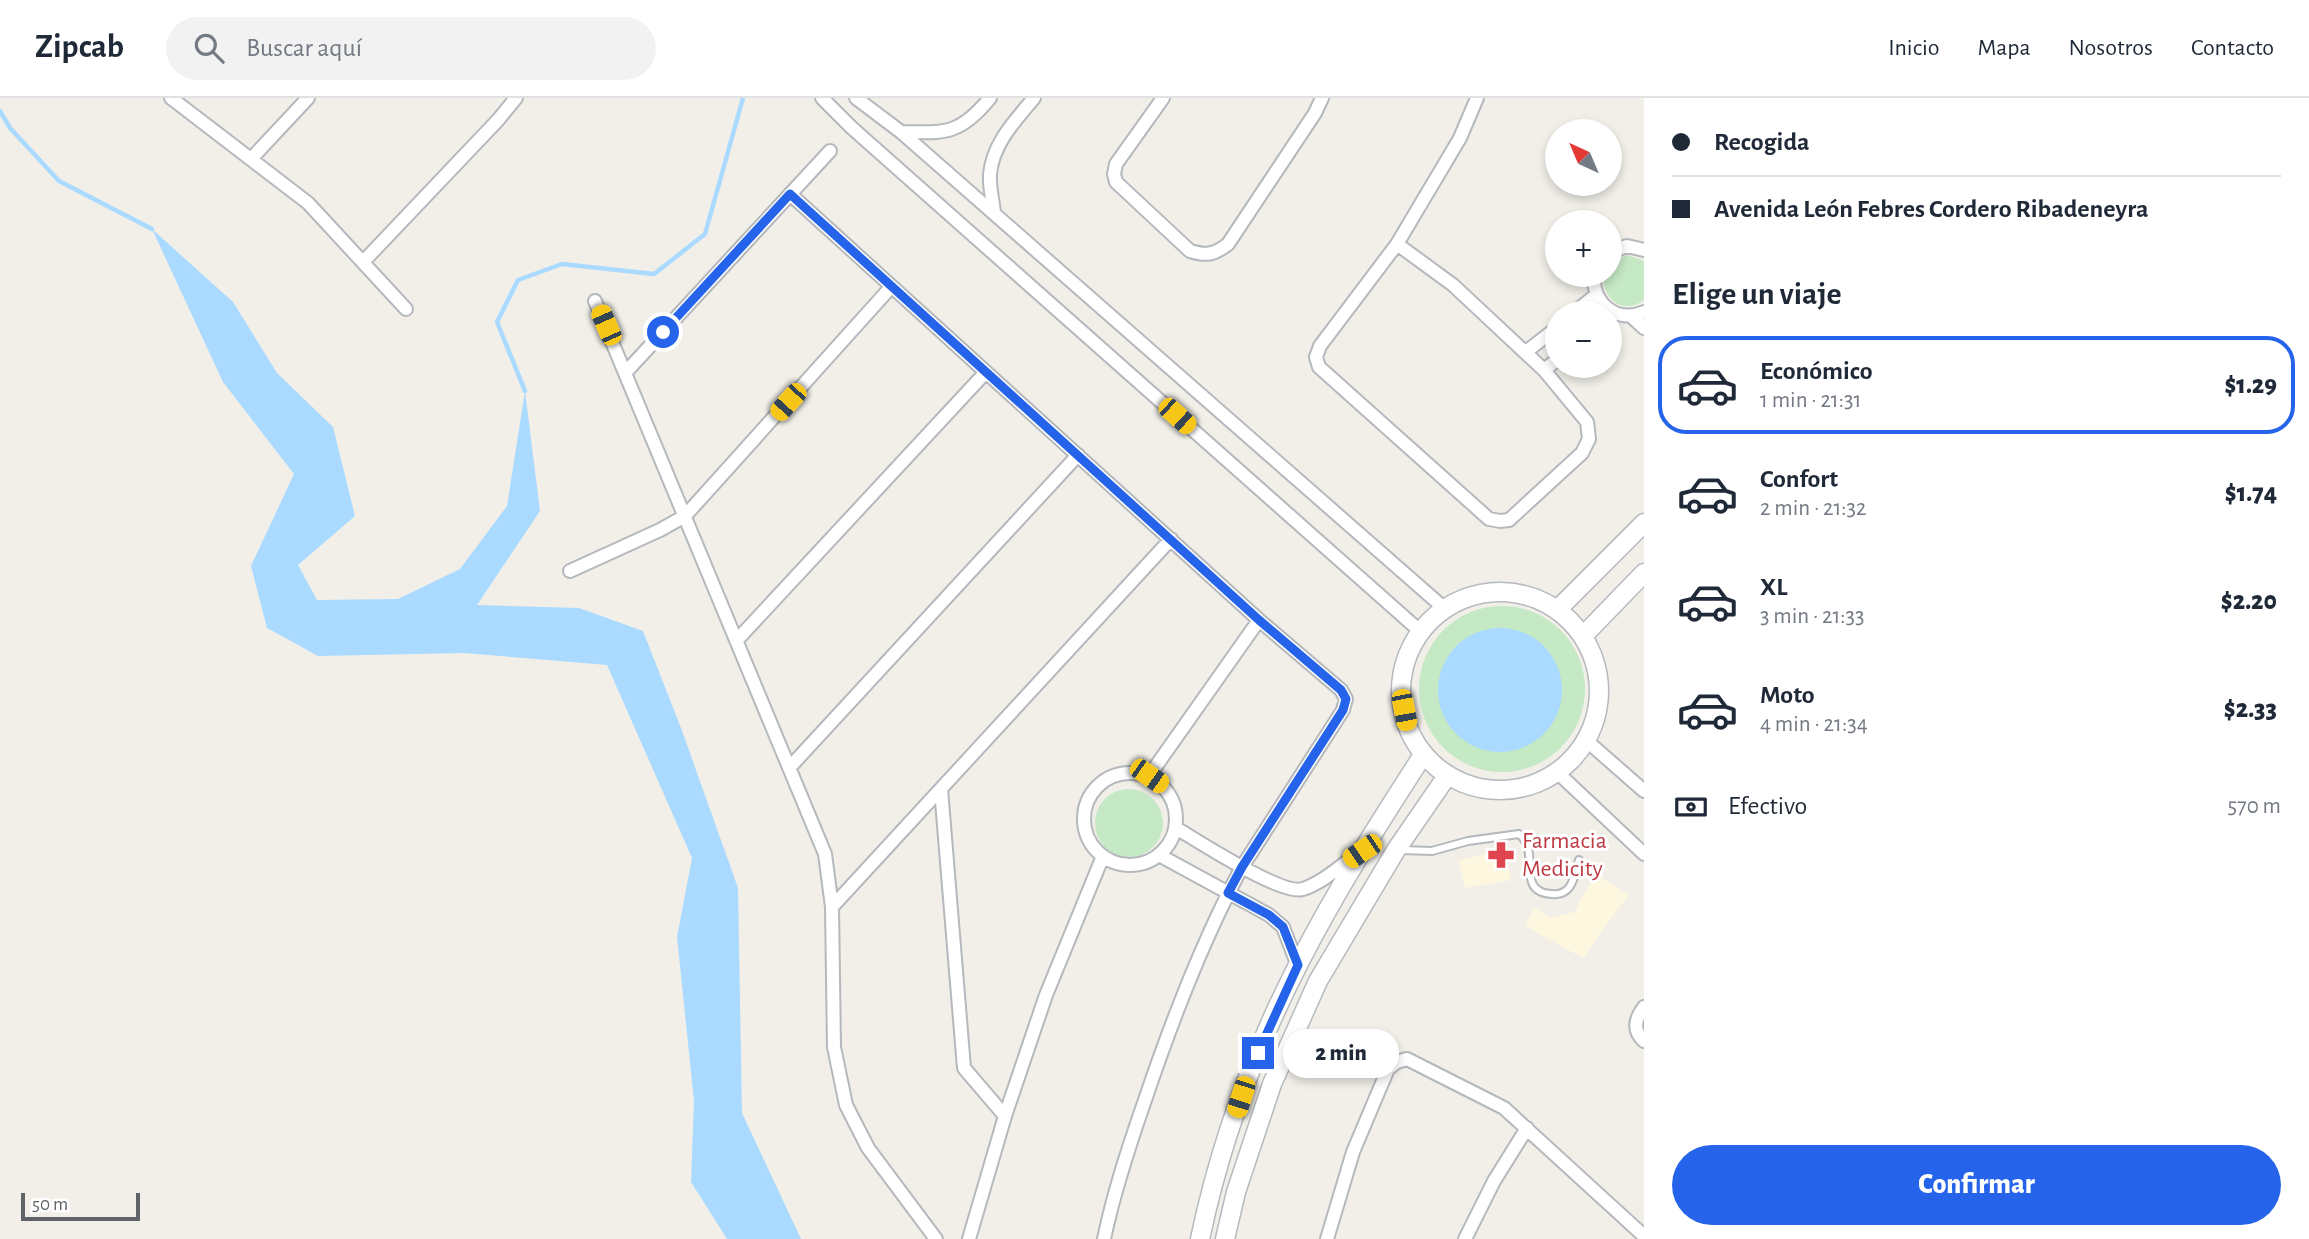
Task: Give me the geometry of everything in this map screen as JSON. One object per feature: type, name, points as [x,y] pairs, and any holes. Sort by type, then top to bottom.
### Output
[{"type":"street","points":[[171,98],[308,203],[406,309]]},
{"type":"street","points":[[251,159],[308,98]]},
{"type":"street","points":[[364,261],[516,98]]},
{"type":"street","points":[[821,98],[1421,632]]},
{"type":"street","points":[[856,98],[901,132],[1445,609]]},
{"type":"street","points":[[901,132],[944,133],[962,125],[990,98]]},
{"type":"street","points":[[994,213],[990,176],[994,154],[1005,133],[1034,98]]},
{"type":"street","points":[[1163,98],[1116,164],[1116,182],[1190,251],[1204,256],[1218,252],[1228,244],[1322,98]]},
{"type":"street","points":[[1397,244],[1453,285],[1527,351],[1587,422],[1589,439],[1582,453],[1509,520],[1489,519],[1319,366],[1316,357],[1320,346],[1397,244],[1460,138],[1477,98]]},
{"type":"street","points":[[626,372],[830,151]]},
{"type":"street","points":[[790,194],[1259,620],[1341,690],[1346,699],[1343,710],[1228,893],[1171,1022],[1114,1192],[1104,1239]]},
{"type":"street","points":[[1622,248],[1627,246],[1644,250]]},
{"type":"street","points":[[570,571],[685,516],[891,287]]},
{"type":"street","points":[[1596,287],[1601,301]]},
{"type":"street","points":[[1589,301],[1597,295]]},
{"type":"street","points":[[595,301],[825,854],[832,907],[834,1047],[846,1105],[868,1149],[936,1239]]},
{"type":"street","points":[[1622,315],[1630,316],[1644,312]]},
{"type":"street","points":[[1630,316],[1644,328]]},
{"type":"street","points":[[1527,351],[1545,337]]},
{"type":"street","points":[[737,640],[985,373]]},
{"type":"street","points":[[790,767],[1078,455]]},
{"type":"street","points":[[1558,609],[1644,523]]},
{"type":"street","points":[[832,907],[1171,539]]},
{"type":"street","points":[[1584,635],[1643,577]]},
{"type":"street","points":[[1482,594],[1521,594],[1558,609],[1584,635],[1598,669],[1599,706],[1587,741],[1558,773],[1522,789],[1483,790],[1447,776],[1423,755],[1407,726],[1401,694],[1405,661],[1421,632],[1445,609],[1482,594]]},
{"type":"street","points":[[1149,776],[1259,620]]},
{"type":"street","points":[[1587,741],[1644,791]]},
{"type":"street","points":[[1200,1239],[1211,1185],[1248,1075],[1298,965],[1362,851],[1423,755]]},
{"type":"street","points":[[1558,773],[1644,854]]},
{"type":"street","points":[[1120,774],[1149,776],[1162,785],[1172,797],[1176,828],[1170,843],[1159,855],[1146,862],[1131,865],[1116,863],[1103,856],[1092,845],[1086,832],[1084,817],[1087,802],[1095,789],[1106,779],[1120,774]]},
{"type":"street","points":[[1225,1239],[1236,1192],[1272,1084],[1318,981],[1396,850],[1447,776]]},
{"type":"street","points":[[942,789],[964,1068],[1005,1116]]},
{"type":"street","points":[[1176,828],[1242,867],[1291,891],[1301,890],[1362,851]]},
{"type":"street","points":[[1159,855],[1269,915],[1283,927],[1298,965]]},
{"type":"street","points":[[969,1239],[1005,1116],[1046,995],[1103,856]]},
{"type":"street","points":[[1644,1007],[1637,1018],[1636,1028],[1644,1041]]},
{"type":"street","points":[[1327,1239],[1353,1152],[1388,1069],[1397,1062],[1408,1059],[1504,1108],[1638,1236]]},
{"type":"street","points":[[1465,1239],[1494,1181],[1527,1128]]},
{"type":"lane","points":[[1396,850],[1432,851],[1468,841],[1519,834],[1528,844],[1532,885],[1542,893],[1551,894],[1563,894],[1569,890],[1579,860]]},
{"type":"shaded area","points":[[1505,848],[1511,880],[1465,888],[1458,861]]},
{"type":"shaded area","points":[[1596,874],[1628,895],[1583,958],[1525,926],[1534,908],[1552,918],[1574,912]]},
{"type":"green space","points":[[1627,255],[1644,261],[1644,300],[1628,306],[1622,305],[1622,301],[1614,301],[1605,287],[1622,287],[1622,257]]},
{"type":"green space","points":[[1502,606],[1534,613],[1548,620],[1560,631],[1571,643],[1578,657],[1585,689],[1578,721],[1571,735],[1560,747],[1548,758],[1534,765],[1502,772],[1470,765],[1456,758],[1444,747],[1433,735],[1426,721],[1419,689],[1426,657],[1433,643],[1444,631],[1456,620],[1470,613]]},
{"type":"green space","points":[[1129,789],[1142,792],[1153,799],[1160,810],[1163,823],[1160,836],[1153,847],[1142,854],[1129,857],[1116,854],[1105,847],[1098,836],[1095,823],[1098,810],[1105,799],[1116,792]]},
{"type":"water","points":[[152,229],[233,302],[277,373],[333,427],[355,516],[298,565],[317,600],[398,599],[460,569],[507,506],[525,391],[540,511],[477,605],[579,608],[643,631],[738,888],[742,1113],[801,1239],[727,1239],[691,1182],[694,1101],[677,937],[692,858],[607,665],[464,653],[318,656],[267,628],[251,566],[294,474],[223,382]]},
{"type":"water","points":[[1500,628],[1524,633],[1544,646],[1557,666],[1562,690],[1557,714],[1544,734],[1524,747],[1500,752],[1476,747],[1456,734],[1443,714],[1438,690],[1443,666],[1456,646],[1476,633]]},
{"type":"waterway","points":[[525,391],[497,322],[518,280],[562,264],[654,274],[705,234],[743,98]]},
{"type":"waterway","points":[[0,111],[10,128],[59,181],[152,229]]},
{"type":"place","name":"Farmacia Medicity","points":[[1501,855]]},
{"type":"route","points":[[663,332],[790,194],[1259,620],[1341,690],[1346,699],[1343,710],[1228,893],[1269,915],[1283,927],[1298,965],[1258,1053]]}]
